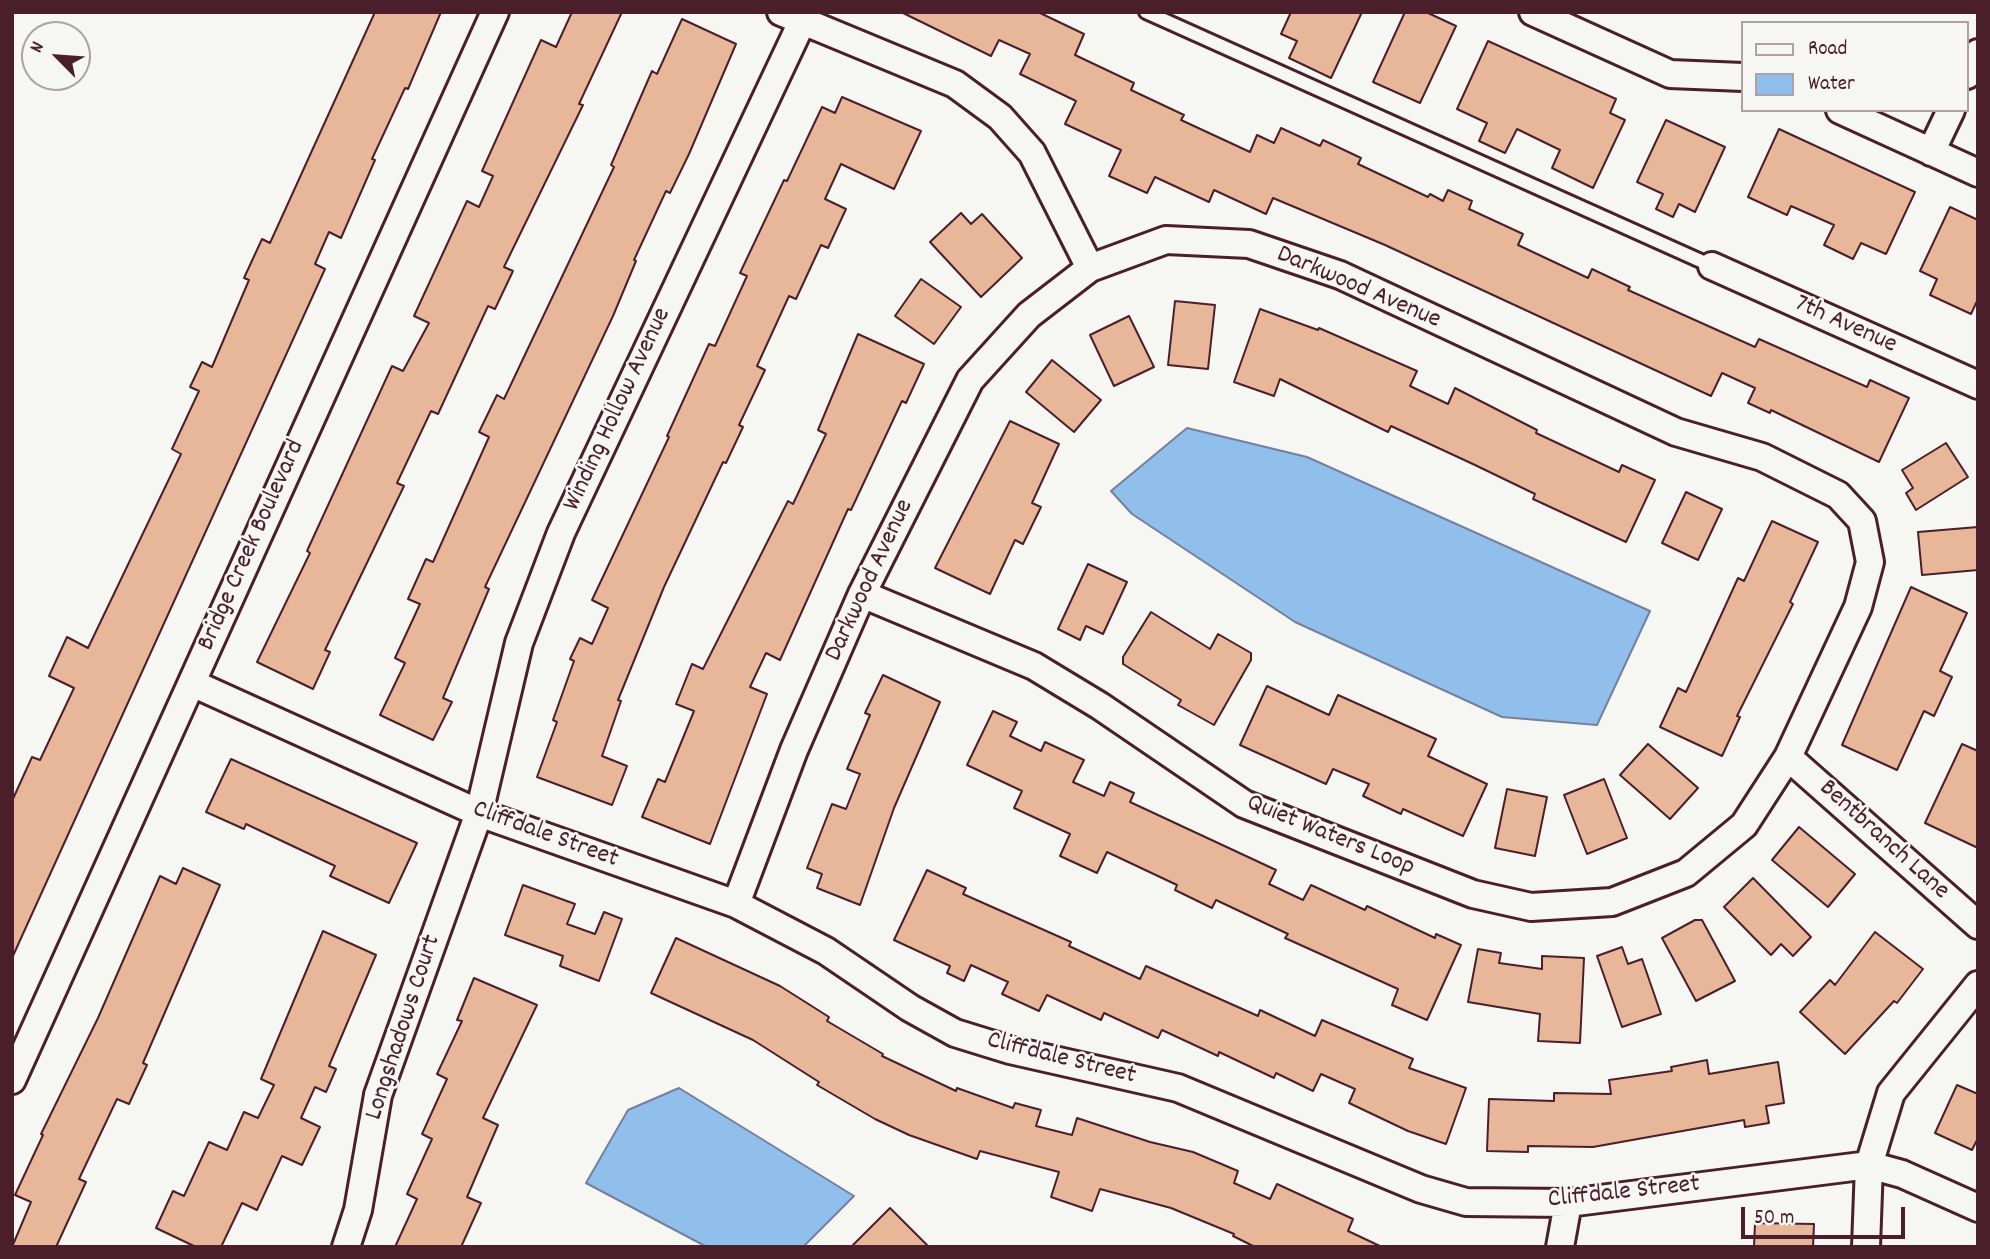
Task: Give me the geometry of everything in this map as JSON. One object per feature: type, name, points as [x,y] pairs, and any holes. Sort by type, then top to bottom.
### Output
[{"type":"street","name":"Bridge Creek Boulevard","points":[[12,1080],[495,12]]},
{"type":"street","points":[[1533,12],[1670,74],[1742,77]]},
{"type":"street","points":[[791,17],[955,84],[1000,117],[1032,153],[1090,268]]},
{"type":"street","name":"Winding Hollow Avenue","points":[[479,813],[519,643],[561,533],[791,17]]},
{"type":"street","points":[[1969,71],[1978,53]]},
{"type":"street","points":[[1844,112],[1978,173]]},
{"type":"street","points":[[1931,152],[1950,112]]},
{"type":"street","name":"Darkwood Avenue","points":[[736,905],[794,750],[862,594],[970,380],[1029,315],[1090,268],[1166,240],[1248,244],[1340,275],[1676,432],[1762,457],[1838,495],[1862,521],[1870,562],[1858,607],[1788,757]]},
{"type":"street","name":"7th Avenue","points":[[1712,266],[1978,385]]},
{"type":"street","name":"Quiet Waters Loop","points":[[862,594],[1034,666],[1100,706],[1244,804],[1473,894],[1531,907],[1612,902],[1686,873],[1744,825],[1788,757]]},
{"type":"street","name":"Cliffdale Street","points":[[192,683],[479,813],[736,905],[826,951],[910,1008],[956,1033],[1010,1050],[1178,1088],[1421,1189],[1466,1202],[1568,1203],[1869,1165],[1902,1174],[1978,1208]]},
{"type":"street","name":"Bentbranch Lane","points":[[1788,757],[1978,925]]},
{"type":"street","name":"Longshadows Court","points":[[346,1247],[358,1210],[378,1095],[479,813]]},
{"type":"street","points":[[1866,1247],[1869,1165],[1891,1093],[1978,985]]},
{"type":"street","points":[[1560,1247],[1568,1203]]},
{"type":"lane","points":[[1146,12],[1712,266]]},
{"type":"water","points":[[1187,428],[1307,457],[1650,611],[1597,725],[1502,717],[1295,622],[1132,514],[1111,491]]},
{"type":"water","points":[[679,1088],[854,1196],[803,1247],[707,1247],[586,1183],[628,1110]]},
{"type":"building","points":[[375,12],[441,12],[408,89],[405,88],[372,159],[375,160],[341,238],[329,232],[315,264],[325,269],[12,958],[12,801],[32,757],[40,760],[74,688],[49,676],[67,637],[88,648],[181,454],[172,449],[199,391],[190,387],[202,362],[212,367],[249,280],[244,278],[262,239],[270,243]]},
{"type":"building","points":[[572,12],[622,12],[579,104],[583,105],[504,267],[513,271],[495,309],[488,306],[438,414],[431,411],[397,483],[404,486],[325,650],[330,652],[313,689],[257,662],[310,553],[307,551],[392,366],[403,371],[429,323],[414,316],[467,201],[479,207],[493,176],[482,171],[541,40],[556,47]]},
{"type":"building","points":[[901,12],[1038,12],[1084,34],[1075,55],[1134,83],[1131,90],[1184,115],[1181,120],[1250,152],[1257,135],[1274,143],[1281,128],[1320,146],[1323,140],[1361,158],[1358,164],[1428,197],[1430,194],[1443,201],[1448,190],[1472,201],[1469,209],[1523,234],[1518,245],[1588,278],[1592,269],[1630,287],[1628,290],[1755,347],[1759,339],[1867,387],[1870,380],[1909,398],[1879,462],[1771,410],[1770,413],[1748,403],[1755,388],[1722,373],[1711,396],[1385,245],[1273,198],[1266,214],[1214,190],[1209,202],[1155,177],[1147,193],[1109,176],[1121,150],[1065,124],[1076,101],[1020,74],[1030,54],[999,40],[991,56]]},
{"type":"building","points":[[1291,12],[1362,12],[1331,78],[1289,58],[1297,41],[1281,34]]},
{"type":"building","points":[[1405,12],[1426,12],[1456,26],[1420,103],[1373,82]]},
{"type":"building","points":[[682,19],[736,44],[689,154],[670,193],[666,191],[634,260],[636,261],[613,316],[485,587],[489,589],[443,698],[452,702],[433,740],[380,715],[405,663],[395,658],[420,604],[408,599],[426,559],[433,562],[489,437],[479,432],[497,395],[504,399],[614,167],[611,165],[652,71],[657,74]]},
{"type":"building","points":[[1488,41],[1616,99],[1610,113],[1625,120],[1593,188],[1552,168],[1560,150],[1517,129],[1505,153],[1479,141],[1487,123],[1457,109]]},
{"type":"building","points":[[842,97],[921,131],[894,189],[841,164],[825,199],[846,209],[828,248],[821,245],[796,299],[789,296],[757,366],[765,370],[739,425],[743,427],[726,463],[723,462],[664,587],[618,700],[621,701],[602,756],[627,766],[612,805],[537,777],[557,722],[553,720],[574,661],[570,659],[580,638],[592,644],[608,608],[592,600],[669,437],[667,436],[709,344],[715,346],[747,276],[740,273],[784,180],[787,181],[822,107],[835,113]]},
{"type":"building","points":[[1666,120],[1725,147],[1695,212],[1679,204],[1673,217],[1656,209],[1663,194],[1637,182]]},
{"type":"building","points":[[1779,129],[1915,192],[1886,254],[1861,243],[1853,259],[1824,245],[1834,225],[1791,206],[1787,215],[1748,197]]},
{"type":"building","points":[[1950,207],[1978,220],[1978,299],[1971,314],[1930,295],[1937,279],[1920,271]]},
{"type":"building","points":[[961,213],[971,224],[982,214],[1022,258],[981,297],[930,242]]},
{"type":"building","points":[[921,279],[961,307],[934,344],[895,316]]},
{"type":"building","points":[[1175,301],[1215,305],[1208,369],[1168,365]]},
{"type":"building","points":[[1260,309],[1318,330],[1319,328],[1417,371],[1410,386],[1448,404],[1455,388],[1537,430],[1536,433],[1619,472],[1622,465],[1655,480],[1626,542],[1533,499],[1535,494],[1475,465],[1391,426],[1388,432],[1280,379],[1274,396],[1234,382]]},
{"type":"building","points":[[1129,316],[1154,367],[1114,386],[1090,335]]},
{"type":"building","points":[[858,334],[924,364],[906,403],[902,401],[851,510],[848,509],[780,660],[766,653],[750,687],[767,694],[710,844],[642,817],[658,779],[665,782],[694,711],[676,704],[692,664],[703,669],[788,501],[793,504],[826,434],[818,430]]},
{"type":"building","points":[[1052,360],[1101,400],[1074,432],[1026,392]]},
{"type":"building","points":[[1010,421],[1059,444],[1032,503],[1041,507],[1023,544],[1015,540],[990,594],[935,568]]},
{"type":"building","points":[[1946,443],[1968,477],[1916,510],[1906,493],[1913,488],[1902,470]]},
{"type":"building","points":[[1686,492],[1722,509],[1698,560],[1662,543]]},
{"type":"building","points":[[1772,521],[1818,542],[1790,602],[1793,604],[1737,716],[1740,717],[1722,756],[1660,727],[1678,688],[1686,692],[1738,578],[1744,581]]},
{"type":"building","points":[[1978,527],[1978,570],[1922,575],[1918,532]]},
{"type":"building","points":[[1088,564],[1127,582],[1103,634],[1086,626],[1080,640],[1058,629]]},
{"type":"building","points":[[1911,587],[1967,613],[1940,671],[1952,677],[1934,716],[1924,711],[1897,770],[1842,745]]},
{"type":"building","points":[[1151,612],[1210,649],[1218,634],[1251,653],[1251,660],[1214,725],[1178,705],[1181,700],[1123,664],[1123,657]]},
{"type":"building","points":[[883,675],[940,702],[894,808],[860,905],[817,888],[822,874],[807,868],[832,804],[846,809],[860,774],[847,769],[870,715],[865,713]]},
{"type":"building","points":[[1267,686],[1329,715],[1338,695],[1436,739],[1428,756],[1487,784],[1463,836],[1403,809],[1401,814],[1363,796],[1369,784],[1333,769],[1326,784],[1240,745]]},
{"type":"building","points":[[993,711],[1017,722],[1010,736],[1041,751],[1045,742],[1084,760],[1073,782],[1104,796],[1110,782],[1134,793],[1130,802],[1276,870],[1269,884],[1303,900],[1311,885],[1365,910],[1367,906],[1435,938],[1436,934],[1461,945],[1427,1020],[1392,1005],[1398,989],[1285,938],[1288,934],[1216,900],[1212,908],[1175,890],[1177,885],[1107,852],[1097,873],[1060,856],[1070,834],[1014,808],[1022,791],[967,765]]},
{"type":"building","points":[[1648,744],[1698,788],[1670,819],[1620,775]]},
{"type":"building","points":[[1962,744],[1978,751],[1978,848],[1925,823]]},
{"type":"building","points":[[231,759],[417,843],[389,903],[330,876],[335,866],[246,824],[244,829],[206,812]]},
{"type":"building","points":[[1604,779],[1627,838],[1587,854],[1564,795]]},
{"type":"building","points":[[1507,789],[1547,797],[1535,856],[1495,848]]},
{"type":"building","points":[[1799,827],[1855,874],[1828,907],[1772,860]]},
{"type":"building","points":[[183,868],[220,885],[143,1063],[147,1065],[129,1104],[117,1099],[79,1179],[86,1182],[56,1247],[12,1247],[31,1202],[15,1195],[43,1135],[41,1134],[98,1018],[160,876],[176,884]]},
{"type":"building","points":[[927,870],[966,888],[963,894],[1071,942],[1069,946],[1140,979],[1146,966],[1258,1016],[1260,1010],[1315,1036],[1322,1020],[1413,1059],[1409,1068],[1466,1088],[1446,1144],[1408,1131],[1349,1103],[1355,1089],[1321,1074],[1313,1091],[1276,1073],[1274,1078],[1219,1052],[1218,1056],[1162,1030],[1158,1038],[1104,1013],[1101,1020],[1047,995],[1039,1011],[1002,994],[1008,982],[971,965],[964,981],[947,973],[950,966],[894,940]]},
{"type":"building","points":[[1753,878],[1811,937],[1793,956],[1781,944],[1771,955],[1724,907]]},
{"type":"building","points":[[523,885],[575,904],[567,924],[595,934],[604,912],[622,919],[599,981],[560,966],[563,956],[505,935]]},
{"type":"building","points":[[1695,920],[1702,920],[1735,981],[1696,1001],[1662,938]]},
{"type":"building","points":[[323,931],[376,955],[329,1066],[336,1069],[326,1092],[315,1087],[301,1118],[320,1127],[302,1165],[282,1156],[257,1210],[242,1203],[221,1247],[196,1247],[156,1228],[173,1191],[184,1196],[209,1142],[227,1150],[244,1112],[258,1118],[274,1085],[261,1079]]},
{"type":"building","points":[[1875,932],[1923,969],[1897,1003],[1894,1001],[1845,1054],[1800,1012],[1830,980],[1835,985]]},
{"type":"building","points":[[676,938],[780,986],[829,1017],[827,1021],[883,1054],[882,1056],[956,1091],[957,1088],[1013,1108],[1015,1103],[1041,1110],[1036,1126],[1072,1135],[1077,1118],[1150,1142],[1193,1152],[1238,1171],[1234,1183],[1270,1199],[1277,1184],[1353,1219],[1348,1231],[1382,1247],[1255,1247],[1233,1236],[1234,1234],[1171,1208],[1100,1189],[1092,1211],[1051,1197],[1059,1172],[980,1151],[977,1159],[909,1135],[875,1119],[817,1085],[819,1082],[753,1040],[651,993]]},
{"type":"building","points":[[1622,947],[1628,964],[1642,959],[1661,1014],[1622,1027],[1597,956]]},
{"type":"building","points":[[1478,949],[1501,953],[1499,963],[1542,969],[1542,956],[1584,958],[1580,1043],[1538,1041],[1540,1014],[1468,1002]]},
{"type":"building","points":[[474,978],[537,1005],[483,1118],[498,1125],[467,1197],[481,1203],[461,1247],[395,1247],[417,1199],[407,1194],[432,1139],[422,1134],[447,1079],[437,1074],[462,1021],[457,1020]]},
{"type":"building","points":[[1707,1060],[1709,1074],[1778,1062],[1784,1103],[1766,1106],[1769,1123],[1745,1127],[1744,1120],[1593,1147],[1528,1146],[1528,1152],[1487,1151],[1489,1099],[1554,1101],[1554,1093],[1611,1094],[1609,1080],[1672,1071],[1671,1067]]},
{"type":"building","points":[[1957,1085],[1978,1094],[1978,1138],[1972,1150],[1935,1133]]},
{"type":"building","points":[[890,1208],[929,1247],[851,1247]]},
{"type":"building","points":[[1755,1223],[1814,1224],[1813,1247],[1754,1247]]}]
